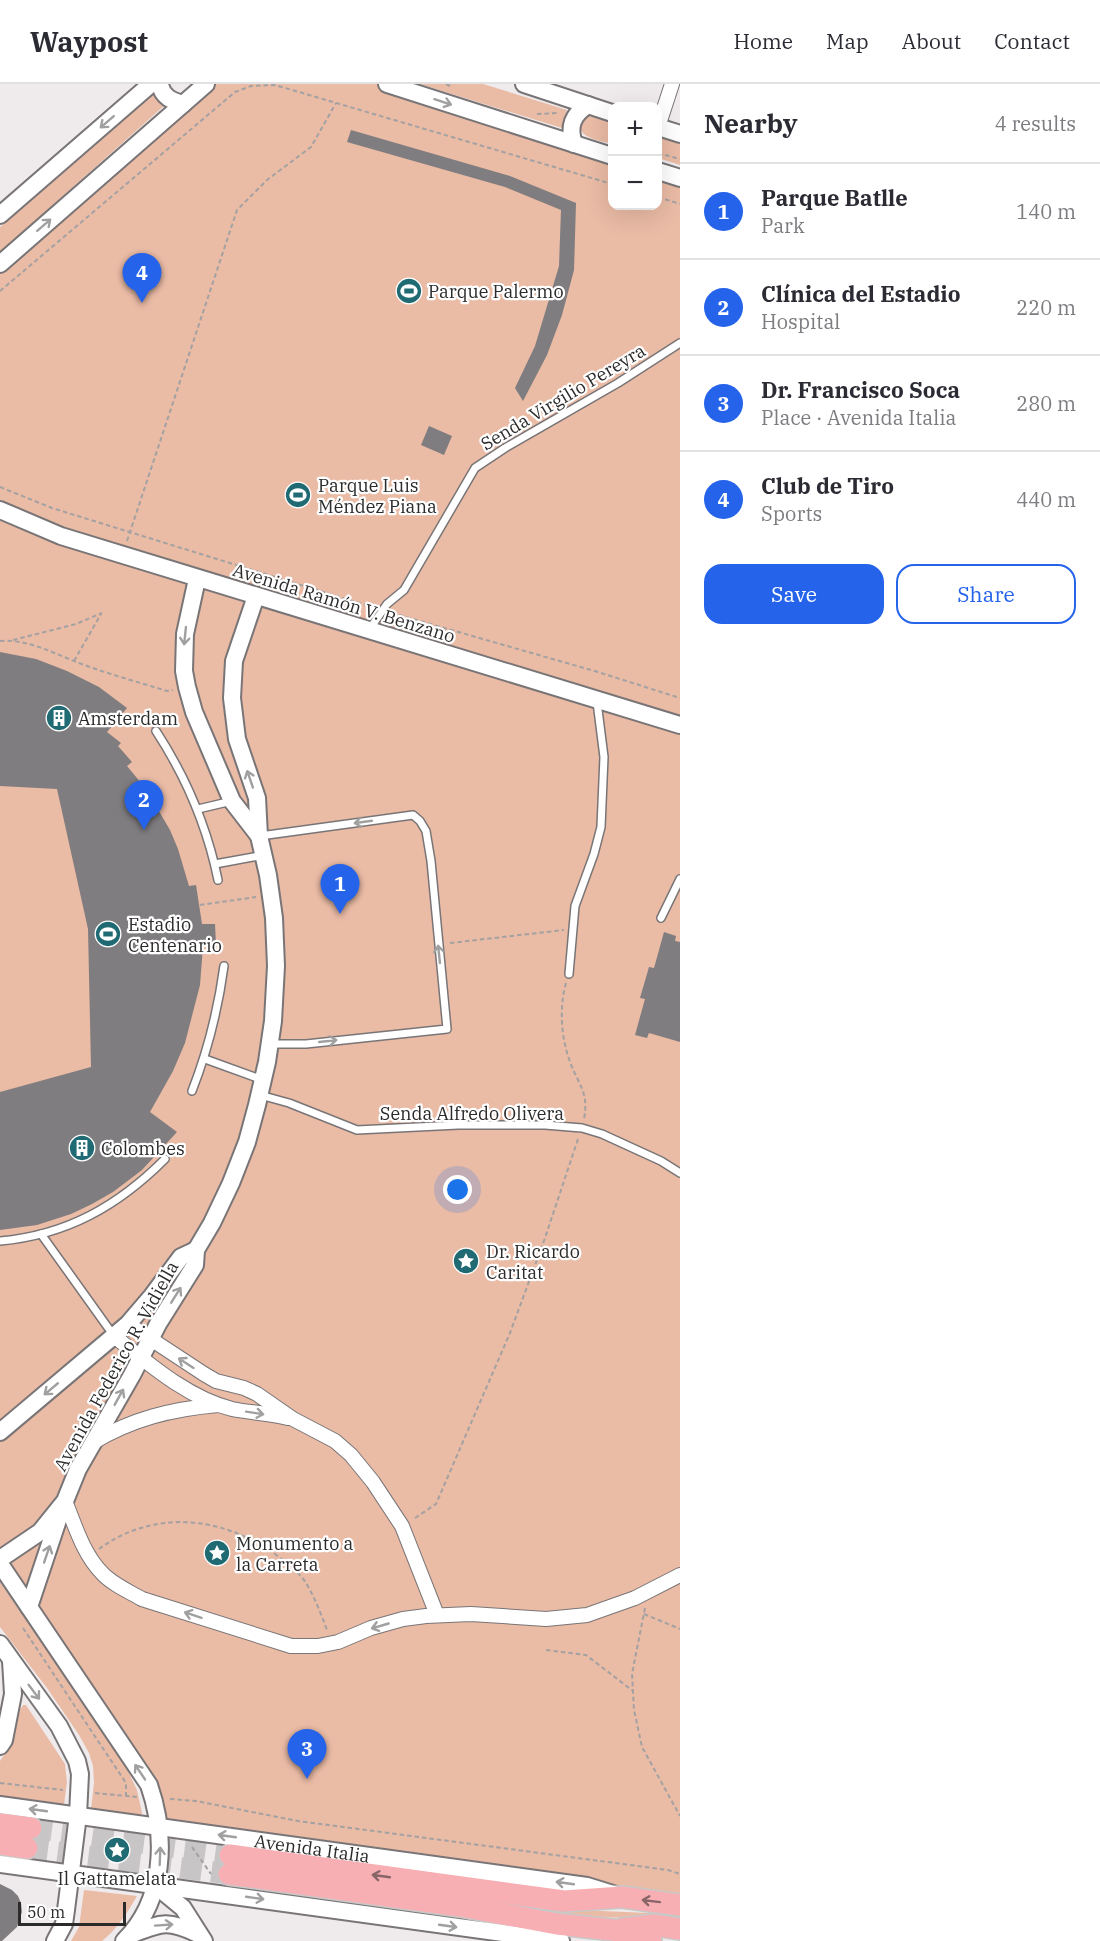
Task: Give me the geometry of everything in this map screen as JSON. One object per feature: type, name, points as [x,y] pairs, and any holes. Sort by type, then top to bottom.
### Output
[{"type":"main road","points":[[0,1824],[29,1838],[0,1844]]},
{"type":"main road","name":"Avenida Italia","points":[[651,1941],[613,1930],[557,1924],[229,1865],[564,1900],[622,1897],[680,1905]]},
{"type":"main road","points":[[613,1930],[654,1925],[680,1929]]},
{"type":"street","points":[[0,215],[151,84]]},
{"type":"street","points":[[160,84],[165,95],[183,104]]},
{"type":"street","points":[[0,264],[206,84]]},
{"type":"street","points":[[387,84],[608,155]]},
{"type":"street","points":[[524,84],[608,112]]},
{"type":"street","points":[[662,115],[672,84]]},
{"type":"street","points":[[574,144],[570,132],[574,116],[588,105]]},
{"type":"street","points":[[662,128],[680,134]]},
{"type":"street","points":[[662,173],[680,178]]},
{"type":"street","name":"Avenida Ramón V. Benzano","points":[[0,510],[61,536],[680,725]]},
{"type":"street","name":"Avenida Federico R. Vidiella","points":[[197,579],[185,634],[184,671],[187,687],[194,712],[232,801],[259,836]]},
{"type":"street","name":"Avenida Federico R. Vidiella","points":[[29,1607],[78,1469],[150,1339],[195,1265],[196,1250],[231,1183],[247,1142],[261,1088],[270,1044],[276,966],[271,895],[259,836],[257,798],[237,739],[232,698],[234,661],[256,596]]},
{"type":"street","name":"Avenida Federico R. Vidiella","points":[[0,1432],[128,1324],[181,1257],[196,1250]]},
{"type":"street","points":[[128,1324],[216,1381],[257,1394],[293,1419],[335,1441],[351,1455],[373,1482],[402,1526],[437,1615]]},
{"type":"street","points":[[114,1336],[141,1358],[192,1393],[231,1409],[293,1419]]},
{"type":"street","points":[[92,1443],[129,1424],[158,1414],[179,1409],[221,1405]]},
{"type":"street","points":[[65,1501],[89,1556],[102,1574],[142,1599],[291,1646],[318,1646],[333,1643],[371,1628],[403,1619],[437,1615],[471,1614],[546,1619],[587,1615],[634,1598],[680,1575]]},
{"type":"street","name":"Avenida Federico R. Vidiella","points":[[0,1559],[40,1532],[65,1501]]},
{"type":"street","points":[[0,1564],[149,1785],[159,1826],[160,1866],[143,1914],[127,1938]]},
{"type":"street","points":[[0,1644],[8,1662],[59,1726],[77,1761],[80,1774],[78,1815],[64,1924],[55,1941]]},
{"type":"street","points":[[0,1746],[6,1731],[13,1694],[8,1662]]},
{"type":"street","name":"Avenida Italia","points":[[0,1805],[587,1886],[622,1897]]},
{"type":"street","points":[[0,1864],[211,1892],[525,1939],[561,1941]]},
{"type":"street","points":[[155,1885],[183,1908],[201,1937]]},
{"type":"street","points":[[127,1938],[160,1924],[172,1924],[201,1937]]},
{"type":"lane","name":"Senda Virgilio Pereyra","points":[[369,630],[383,610],[408,584],[475,468],[680,344]]},
{"type":"lane","points":[[569,974],[575,906],[601,827],[604,757],[597,700]]},
{"type":"lane","points":[[156,731],[182,773],[198,809],[218,880]]},
{"type":"lane","points":[[198,809],[232,801]]},
{"type":"lane","points":[[259,836],[413,815],[420,821],[426,831],[435,899],[447,1029],[306,1044],[270,1044]]},
{"type":"lane","points":[[215,864],[264,855]]},
{"type":"lane","points":[[661,918],[680,879]]},
{"type":"lane","points":[[192,1091],[205,1059],[219,1005],[224,966]]},
{"type":"lane","name":"Senda Alfredo Olivera","points":[[205,1059],[289,1103],[357,1130],[458,1125],[545,1125],[582,1128],[602,1134],[661,1161],[680,1173]]},
{"type":"lane","points":[[0,1241],[41,1234],[69,1226],[104,1208],[144,1180],[165,1159]]},
{"type":"lane","points":[[41,1234],[114,1336]]},
{"type":"path","points":[[446,84],[453,88]]},
{"type":"path","points":[[0,291],[235,92],[251,86],[275,85],[608,183]]},
{"type":"path","points":[[123,555],[237,210],[267,180],[311,147],[336,103]]},
{"type":"path","points":[[535,115],[558,112],[574,116]]},
{"type":"path","points":[[662,154],[680,159]]},
{"type":"path","points":[[662,199],[680,204]]},
{"type":"path","points":[[0,487],[52,508],[680,698]]},
{"type":"path","points":[[0,641],[13,640],[76,624],[102,613],[74,661]]},
{"type":"path","points":[[13,640],[167,691],[187,687]]},
{"type":"path","points":[[200,905],[271,895]]},
{"type":"path","points":[[438,944],[573,928]]},
{"type":"path","points":[[402,1526],[436,1504],[510,1333],[582,1128],[587,1103],[569,1059],[562,1023],[562,999],[569,974]]},
{"type":"path","points":[[89,1556],[127,1533],[156,1525],[190,1522],[240,1533],[277,1555],[305,1582],[333,1643]]},
{"type":"path","points":[[648,1591],[632,1674],[634,1710],[642,1747],[680,1816]]},
{"type":"path","points":[[644,1614],[680,1629]]},
{"type":"path","points":[[20,1623],[126,1783],[126,1796]]},
{"type":"path","points":[[546,1650],[586,1655],[633,1690]]},
{"type":"path","points":[[0,1783],[196,1801],[298,1821],[668,1870],[680,1875]]},
{"type":"path","points":[[191,1831],[189,1844],[212,1875],[211,1892]]},
{"type":"shaded area","points":[[206,84],[387,84],[608,155],[608,210],[662,210],[662,172],[680,178],[680,1905],[159,1826],[153,1798],[0,1564],[0,264]]},
{"type":"shaded area","points":[[420,84],[483,84],[567,110],[562,128]]},
{"type":"shaded area","points":[[153,93],[165,105],[0,252],[0,227]]},
{"type":"shaded area","points":[[590,116],[608,122],[608,143],[583,133],[580,124],[583,117]]},
{"type":"shaded area","points":[[662,138],[680,144],[680,165],[662,159]]},
{"type":"shaded area","points":[[0,1582],[125,1765],[137,1790],[141,1816],[91,1809],[94,1783],[93,1766],[89,1753],[47,1688],[0,1627]]},
{"type":"shaded area","points":[[23,1705],[26,1705],[65,1764],[67,1782],[62,1806],[0,1798],[0,1761],[10,1746]]},
{"type":"shaded area","points":[[84,1890],[137,1896],[117,1926],[102,1941],[71,1941],[79,1927]]},
{"type":"shaded area","points":[[477,1898],[558,1909],[671,1914],[680,1916],[680,1922],[663,1919],[565,1916]]},
{"type":"building","points":[[351,130],[510,176],[576,203],[574,270],[562,315],[547,355],[523,401],[515,388],[535,346],[559,266],[561,210],[505,187],[347,142]]},
{"type":"building","points":[[429,426],[452,436],[444,455],[421,445]]},
{"type":"building","name":"Estadio Centenario","points":[[0,652],[36,659],[67,671],[99,687],[127,708],[107,732],[121,743],[118,746],[132,762],[127,766],[146,789],[170,830],[189,886],[196,885],[202,924],[215,924],[216,945],[203,946],[200,985],[185,1043],[173,1071],[150,1112],[177,1132],[142,1170],[113,1192],[92,1204],[71,1214],[37,1225],[0,1230],[0,1092],[91,1067],[88,929],[57,789],[0,786]]},
{"type":"building","points":[[664,932],[676,936],[675,941],[680,942],[680,1042],[649,1033],[647,1038],[635,1035],[645,999],[640,998],[649,967],[654,968]]},
{"type":"building","points":[[0,1884],[18,1896],[22,1912],[17,1927],[2,1941],[0,1941]]},
{"type":"tunnel","points":[[31,1828],[230,1855]]},
{"type":"tunnel","points":[[27,1848],[229,1874]]},
{"type":"place","name":"Parque Palermo","points":[[409,291]]},
{"type":"place","name":"Club de Tiro","points":[[142,303]]},
{"type":"place","name":"Parque Luis Méndez Piana","points":[[298,495]]},
{"type":"place","name":"Amsterdam","points":[[59,718]]},
{"type":"place","name":"Clínica del Estadio","points":[[144,830]]},
{"type":"place","name":"Parque Batlle","points":[[340,914]]},
{"type":"place","name":"Estadio Centenario","points":[[108,934]]},
{"type":"place","name":"Colombes","points":[[82,1148]]},
{"type":"place","name":"Dr. Ricardo Caritat","points":[[466,1261]]},
{"type":"place","name":"Monumento a la Carreta","points":[[217,1553]]},
{"type":"place","name":"Dr. Francisco Soca","points":[[307,1779]]},
{"type":"place","name":"Il Gattamelata","points":[[117,1850]]}]
